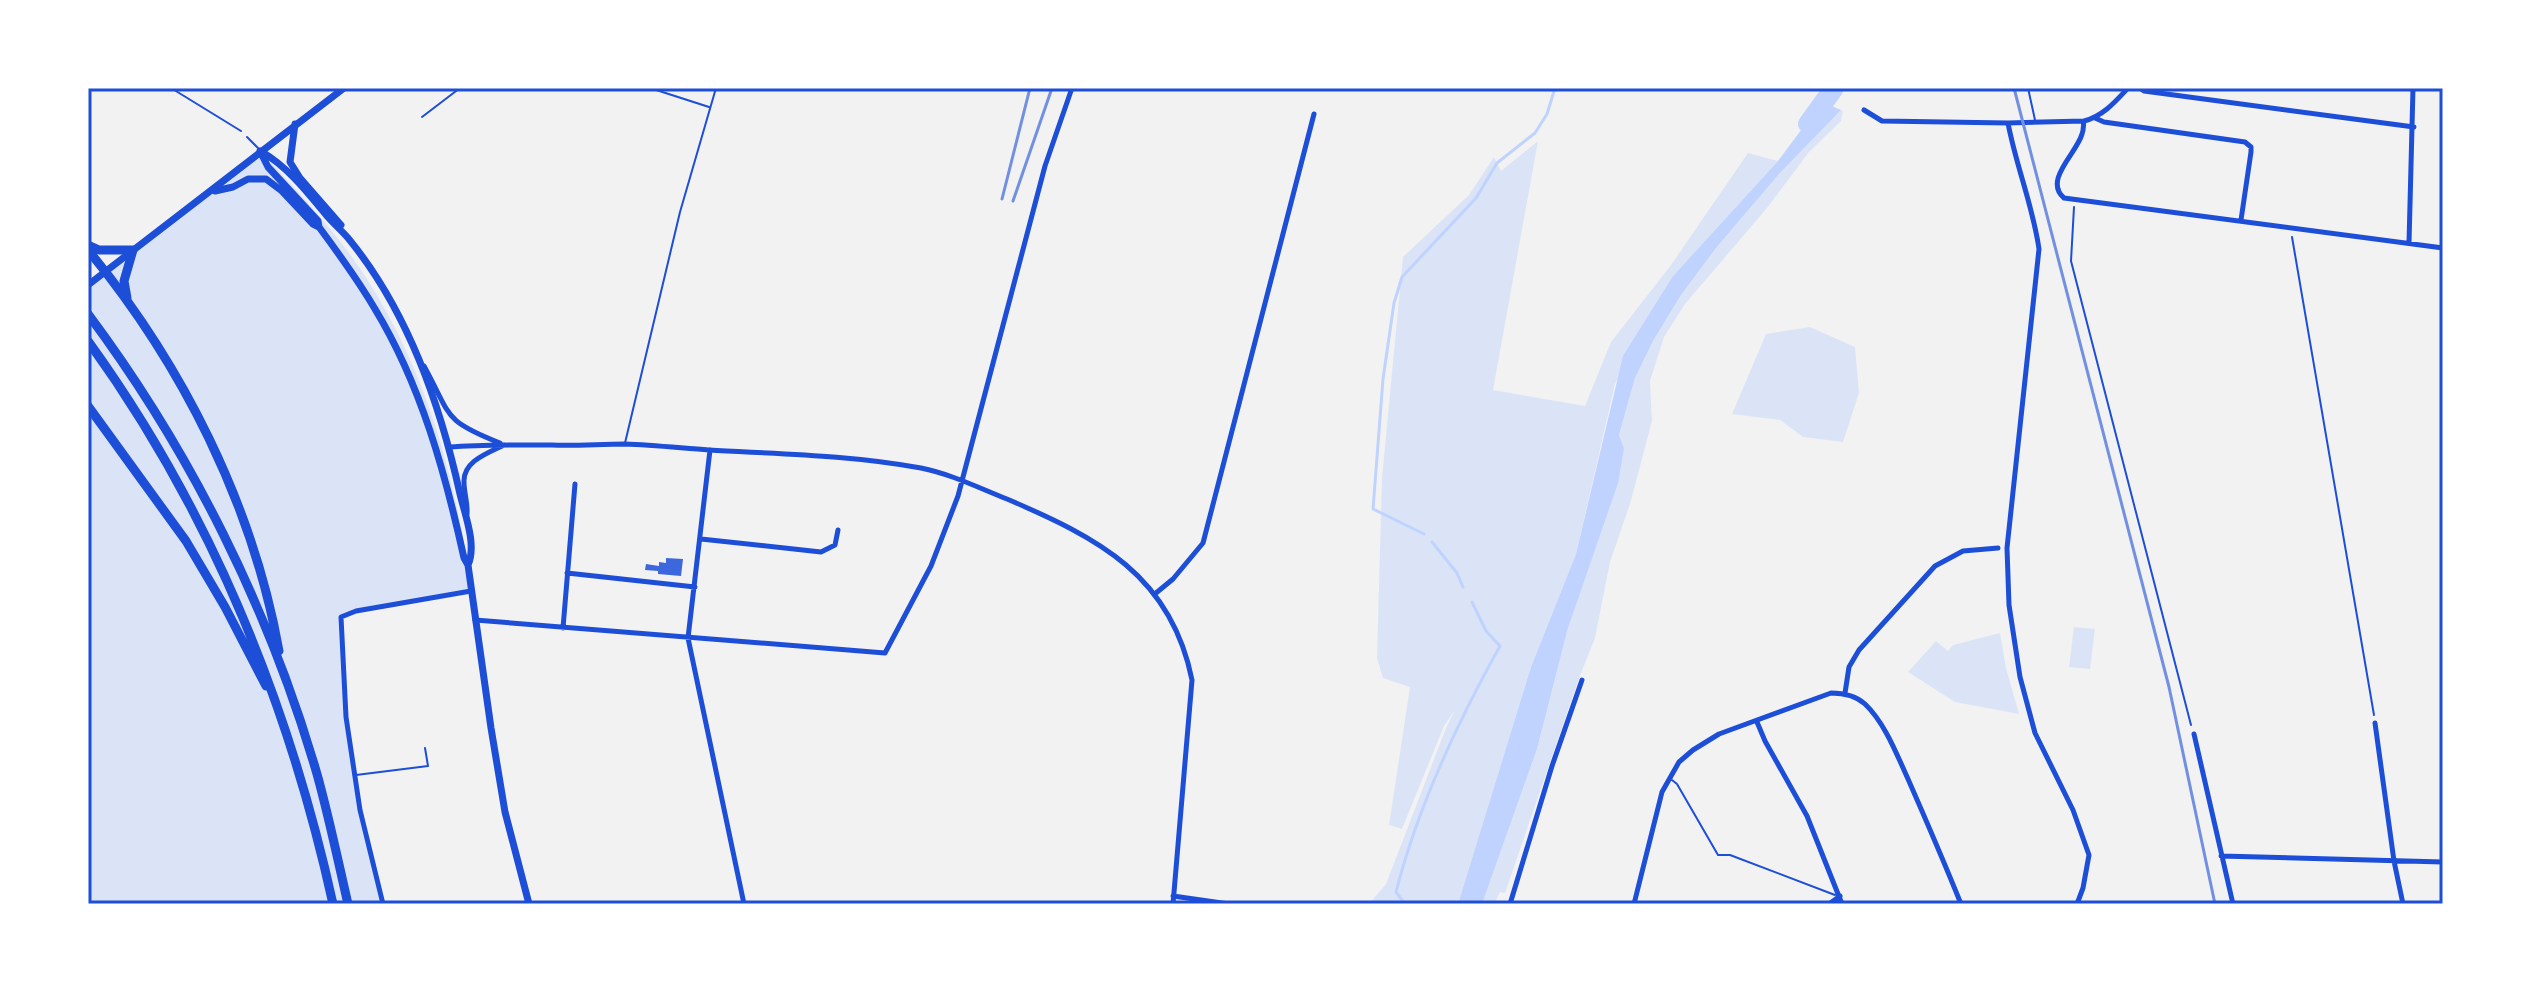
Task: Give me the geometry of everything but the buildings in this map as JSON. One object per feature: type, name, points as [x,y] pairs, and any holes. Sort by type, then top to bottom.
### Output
[{"type":"highway","points":[[88,247],[133,250],[124,281],[128,302]]},
{"type":"highway","points":[[88,247],[128,302],[185,393],[231,489],[272,609],[283,670]]},
{"type":"highway","points":[[88,314],[183,457],[243,576],[283,670],[318,777],[348,904]]},
{"type":"highway","points":[[88,341],[155,443],[203,530],[244,616],[284,722],[333,904]]},
{"type":"highway","points":[[88,406],[201,565],[243,639],[284,722]]},
{"type":"main road","points":[[91,283],[344,88]]},
{"type":"main road","points":[[295,124],[290,162],[342,226],[347,237]]},
{"type":"main road","points":[[260,151],[268,167],[318,221],[319,227]]},
{"type":"main road","points":[[260,151],[275,160],[347,237],[393,305],[416,351],[449,447],[467,518],[472,558],[468,565]]},
{"type":"main road","points":[[213,191],[233,187],[248,179],[266,179],[282,191],[319,227],[348,266],[376,311],[409,376],[437,450],[468,565],[505,812],[529,904]]},
{"type":"main road","points":[[437,450],[449,447]]},
{"type":"street","points":[[475,620],[885,653],[931,566],[958,496],[1045,166],[1072,88]]},
{"type":"street","points":[[1864,110],[1882,121],[2084,121],[2095,118],[2110,107],[2128,88]]},
{"type":"street","points":[[2140,88],[2144,91],[2414,127]]},
{"type":"street","points":[[2409,243],[2413,88]]},
{"type":"street","points":[[1156,593],[1183,568],[1203,543],[1314,114]]},
{"type":"street","points":[[2095,118],[2104,122],[2245,142],[2251,147],[2251,152],[2241,220]]},
{"type":"street","points":[[2084,121],[2083,132],[2056,185],[2058,193],[2064,198],[2443,248]]},
{"type":"street","points":[[2008,123],[2035,220],[2039,249],[2007,548],[2009,605],[2020,677],[2035,733],[2073,810],[2089,855],[2077,904]]},
{"type":"street","points":[[416,351],[449,416],[460,426],[505,445]]},
{"type":"street","points":[[449,447],[475,444],[625,444],[853,459],[924,469],[1036,511],[1118,557],[1156,593],[1178,630],[1192,680],[1173,904]]},
{"type":"street","points":[[467,518],[465,472],[481,457],[505,445]]},
{"type":"street","points":[[710,450],[688,638],[744,904]]},
{"type":"street","points":[[563,628],[575,484]]},
{"type":"street","points":[[701,539],[821,552],[835,545],[838,530]]},
{"type":"street","points":[[1845,693],[1849,667],[1859,650],[1935,566],[1963,551],[1998,548]]},
{"type":"street","points":[[567,573],[695,587]]},
{"type":"street","points":[[383,904],[360,810],[346,717],[341,617],[356,611],[472,591]]},
{"type":"street","points":[[1510,904],[1582,680]]},
{"type":"street","points":[[1634,904],[1662,792],[1679,762],[1719,734],[1757,722],[1802,702],[1831,693],[1845,693],[1865,704],[1896,753],[1961,904]]},
{"type":"street","points":[[1757,722],[1807,816],[1842,904]]},
{"type":"street","points":[[2375,723],[2403,904]]},
{"type":"street","points":[[2194,734],[2233,904]]},
{"type":"street","points":[[2221,856],[2443,862]]},
{"type":"street","points":[[1173,896],[1229,904]]},
{"type":"street","points":[[1829,904],[1840,896]]},
{"type":"lane","points":[[422,117],[460,88]]},
{"type":"lane","points":[[650,88],[710,107]]},
{"type":"lane","points":[[625,444],[680,212],[716,88]]},
{"type":"lane","points":[[2028,88],[2035,121]]},
{"type":"lane","points":[[247,137],[260,151]]},
{"type":"lane","points":[[355,775],[428,766],[425,748]]},
{"type":"lane","points":[[1668,778],[1677,784],[1718,855],[1730,855],[1824,893],[1840,896]]},
{"type":"path","points":[[171,88],[234,125],[247,137]]},
{"type":"path","points":[[2075,200],[2071,261],[2189,720]]},
{"type":"path","points":[[2293,228],[2375,723]]},
{"type":"shaded area","points":[[1841,110],[1841,121],[1809,152],[1767,208],[1685,304],[1664,337],[1650,381],[1652,421],[1630,504],[1610,562],[1595,638],[1505,893],[1500,892],[1494,904],[1482,904],[1537,749],[1568,628],[1624,448],[1619,435],[1635,378],[1681,295],[1716,248],[1779,174]]},
{"type":"shaded area","points":[[1538,141],[1493,390],[1585,406],[1611,342],[1671,265],[1748,153],[1778,161],[1673,276],[1615,384],[1576,554],[1531,667],[1458,904],[1369,904],[1386,884],[1455,710],[1444,726],[1402,829],[1389,825],[1410,687],[1383,678],[1377,658],[1382,478],[1403,257],[1469,195],[1494,157],[1501,171]]},
{"type":"shaded area","points":[[260,151],[348,251],[383,305],[403,344],[420,383],[446,463],[472,591],[356,611],[341,617],[346,717],[360,810],[383,904],[88,904],[88,285]]},
{"type":"shaded area","points":[[1810,327],[1855,347],[1859,393],[1843,442],[1803,437],[1780,420],[1732,414],[1766,334]]},
{"type":"shaded area","points":[[2074,627],[2095,629],[2090,669],[2069,667]]},
{"type":"shaded area","points":[[2000,633],[2019,714],[1955,702],[1908,672],[1936,641],[1948,651],[1953,645]]},
{"type":"water","points":[[1822,102],[1841,110],[1779,174],[1716,248],[1681,295],[1635,378],[1619,435],[1624,448],[1618,483],[1568,628],[1537,749],[1482,904],[1458,904],[1531,667],[1576,554],[1623,356],[1673,276],[1778,161]]},
{"type":"waterway","points":[[1424,534],[1373,509],[1383,379],[1394,303],[1402,277],[1476,198],[1497,163],[1535,133],[1547,114],[1555,88]]},
{"type":"waterway","points":[[1808,124],[1834,88]]},
{"type":"waterway","points":[[1432,542],[1457,573],[1463,587]]},
{"type":"waterway","points":[[1405,904],[1396,892],[1415,828],[1454,735],[1500,646],[1486,631],[1472,602]]},
{"type":"railway","points":[[1002,199],[1030,88]]},
{"type":"railway","points":[[1013,201],[1052,88]]},
{"type":"railway","points":[[2014,88],[2169,687],[2215,904]]}]
